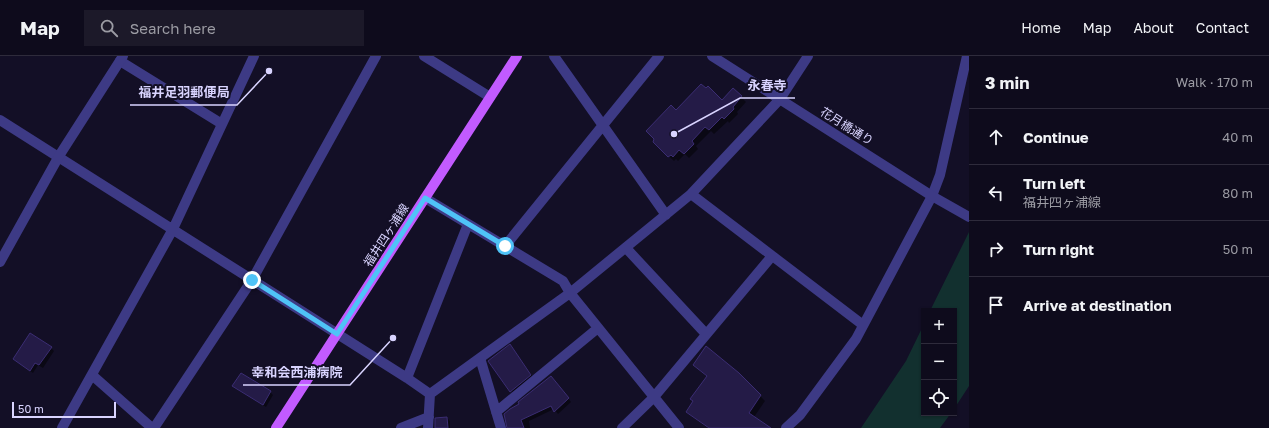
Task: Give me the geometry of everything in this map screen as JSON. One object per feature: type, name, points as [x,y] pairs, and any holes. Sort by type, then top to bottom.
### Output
[{"type":"main road","name":"福井四ヶ浦線","points":[[276,428],[517,56]]},
{"type":"street","points":[[62,428],[173,229],[254,56]]},
{"type":"street","points":[[92,375],[153,428],[252,280],[376,56]]},
{"type":"street","points":[[424,56],[490,97]]},
{"type":"street","points":[[554,56],[666,215]]},
{"type":"street","points":[[505,246],[660,56]]},
{"type":"street","name":"花月橋通り","points":[[712,56],[932,196],[969,217]]},
{"type":"street","points":[[430,394],[570,294],[691,194],[780,99],[808,56]]},
{"type":"street","points":[[786,428],[800,415],[856,339],[932,196],[940,175],[967,56]]},
{"type":"street","points":[[0,262],[59,156],[121,59],[222,124]]},
{"type":"street","points":[[0,120],[59,156],[430,394]]},
{"type":"street","points":[[691,194],[863,325]]},
{"type":"street","points":[[425,198],[563,281],[570,294],[679,428]]},
{"type":"street","points":[[407,378],[468,224]]},
{"type":"street","points":[[626,248],[706,334]]},
{"type":"street","points":[[622,428],[654,396],[772,256]]},
{"type":"street","points":[[496,412],[598,328]]},
{"type":"street","points":[[480,358],[501,428]]},
{"type":"street","points":[[428,428],[430,394]]},
{"type":"street","points":[[402,428],[429,416]]},
{"type":"green space","points":[[969,232],[969,386],[957,404],[957,308],[931,308]]},
{"type":"green space","points":[[921,330],[921,416],[949,416],[940,428],[861,428],[906,361]]},
{"type":"building","points":[[701,84],[706,88],[708,86],[722,100],[733,88],[742,96],[733,107],[734,109],[724,119],[722,117],[709,130],[705,127],[692,141],[694,144],[684,154],[679,150],[673,157],[671,155],[668,157],[653,142],[654,139],[646,131],[671,105],[676,110]]},
{"type":"building","points":[[30,333],[52,347],[39,365],[35,363],[30,371],[13,359]]},
{"type":"building","points":[[510,344],[531,375],[510,392],[488,361]]},
{"type":"building","points":[[706,346],[739,373],[761,395],[749,413],[771,428],[709,428],[686,412],[693,401],[690,399],[707,376],[693,365]]},
{"type":"building","points":[[241,373],[271,391],[263,405],[232,386]]},
{"type":"building","points":[[551,376],[569,398],[554,412],[551,406],[521,420],[524,428],[507,428],[504,414],[519,404],[518,402]]},
{"type":"building","points":[[447,417],[448,428],[435,428],[435,418]]},
{"type":"place","name":"福井足羽郵便局","points":[[269,71]]},
{"type":"place","name":"永春寺","points":[[674,134]]},
{"type":"place","name":"幸和会西浦病院","points":[[393,338]]},
{"type":"route","points":[[252,280],[337,334],[425,198],[505,246]]}]
